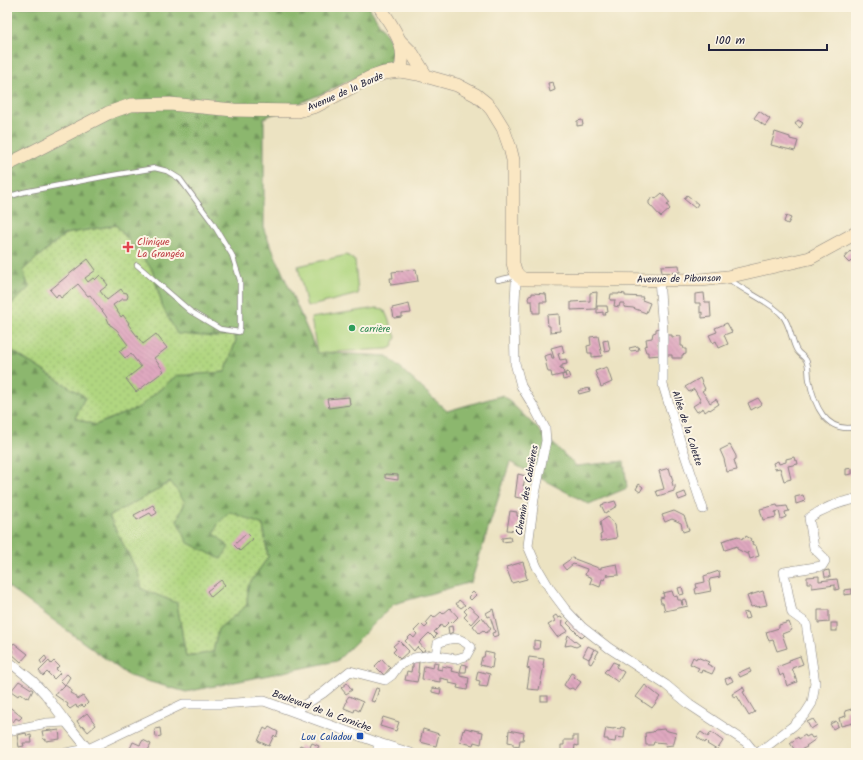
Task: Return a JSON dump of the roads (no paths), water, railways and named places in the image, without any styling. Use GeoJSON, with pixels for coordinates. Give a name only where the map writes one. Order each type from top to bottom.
{"type":"FeatureCollection","features":[{"type":"Feature","properties":{"kind":"street"},"geometry":{"type":"LineString","coordinates":[[380,7],[400,42],[403,53],[400,71]]}},
{"type":"Feature","properties":{"kind":"street"},"geometry":{"type":"LineString","coordinates":[[400,42],[412,53],[426,76]]}},
{"type":"Feature","properties":{"kind":"street","name":"Avenue de la Borde"},"geometry":{"type":"LineString","coordinates":[[7,165],[108,113],[131,105],[170,104],[234,110],[298,111],[326,101],[369,78],[384,73],[400,71],[426,76],[457,85],[476,95],[486,102],[503,128],[513,160],[513,263],[517,276]]}},
{"type":"Feature","properties":{"kind":"street","name":"Avenue de Pibonson"},"geometry":{"type":"LineString","coordinates":[[517,276],[523,280],[701,280],[727,278],[810,258],[856,233]]}},
{"type":"Feature","properties":{"kind":"street","name":"Chemin des Cabrières"},"geometry":{"type":"LineString","coordinates":[[517,276],[514,320],[515,363],[521,386],[545,428],[546,441],[534,499],[528,546],[537,566],[550,589],[565,609],[582,627],[609,648],[666,685],[690,705],[746,742],[757,753]]}},
{"type":"Feature","properties":{"kind":"street","name":"Allée de la Colette"},"geometry":{"type":"LineString","coordinates":[[659,279],[663,331],[663,385],[703,509]]}},
{"type":"Feature","properties":{"kind":"street"},"geometry":{"type":"LineString","coordinates":[[757,753],[793,726],[805,714],[812,703],[815,683],[806,623],[792,613],[784,572],[822,566],[824,562],[823,557],[814,548],[809,518],[815,514],[856,499]]}},
{"type":"Feature","properties":{"kind":"street"},"geometry":{"type":"LineString","coordinates":[[295,711],[322,693],[350,671],[385,680],[392,675],[399,665],[414,658],[432,654],[436,655]]}},
{"type":"Feature","properties":{"kind":"street"},"geometry":{"type":"LineString","coordinates":[[7,660],[33,681],[45,694],[88,749]]}},
{"type":"Feature","properties":{"kind":"street","name":"Boulevard de la Corniche"},"geometry":{"type":"LineString","coordinates":[[66,753],[88,749],[183,704],[221,704],[264,701],[295,711],[379,743],[411,753]]}},
{"type":"Feature","properties":{"kind":"street"},"geometry":{"type":"LineString","coordinates":[[7,731],[47,723],[66,722]]}},
{"type":"Feature","properties":{"kind":"street"},"geometry":{"type":"LineString","coordinates":[[377,753],[379,743]]}},
{"type":"Feature","properties":{"kind":"lane"},"geometry":{"type":"LineString","coordinates":[[7,197],[24,192],[94,178],[155,168],[167,171],[180,179],[212,222],[232,255],[240,280],[239,332],[220,329],[190,312],[137,265]]}},
{"type":"Feature","properties":{"kind":"lane"},"geometry":{"type":"LineString","coordinates":[[498,280],[517,276]]}},
{"type":"Feature","properties":{"kind":"lane"},"geometry":{"type":"LineString","coordinates":[[727,278],[783,316],[796,350],[807,361],[815,400],[827,421],[836,427],[856,427]]}},
{"type":"Feature","properties":{"kind":"place","name":"Clinique La Grangéa"},"geometry":{"type":"Point","coordinates":[128,247]}},
{"type":"Feature","properties":{"kind":"place","name":"carrière"},"geometry":{"type":"Point","coordinates":[352,328]}},
{"type":"Feature","properties":{"kind":"place","name":"Lou Caladou"},"geometry":{"type":"Point","coordinates":[360,736]}}]}
